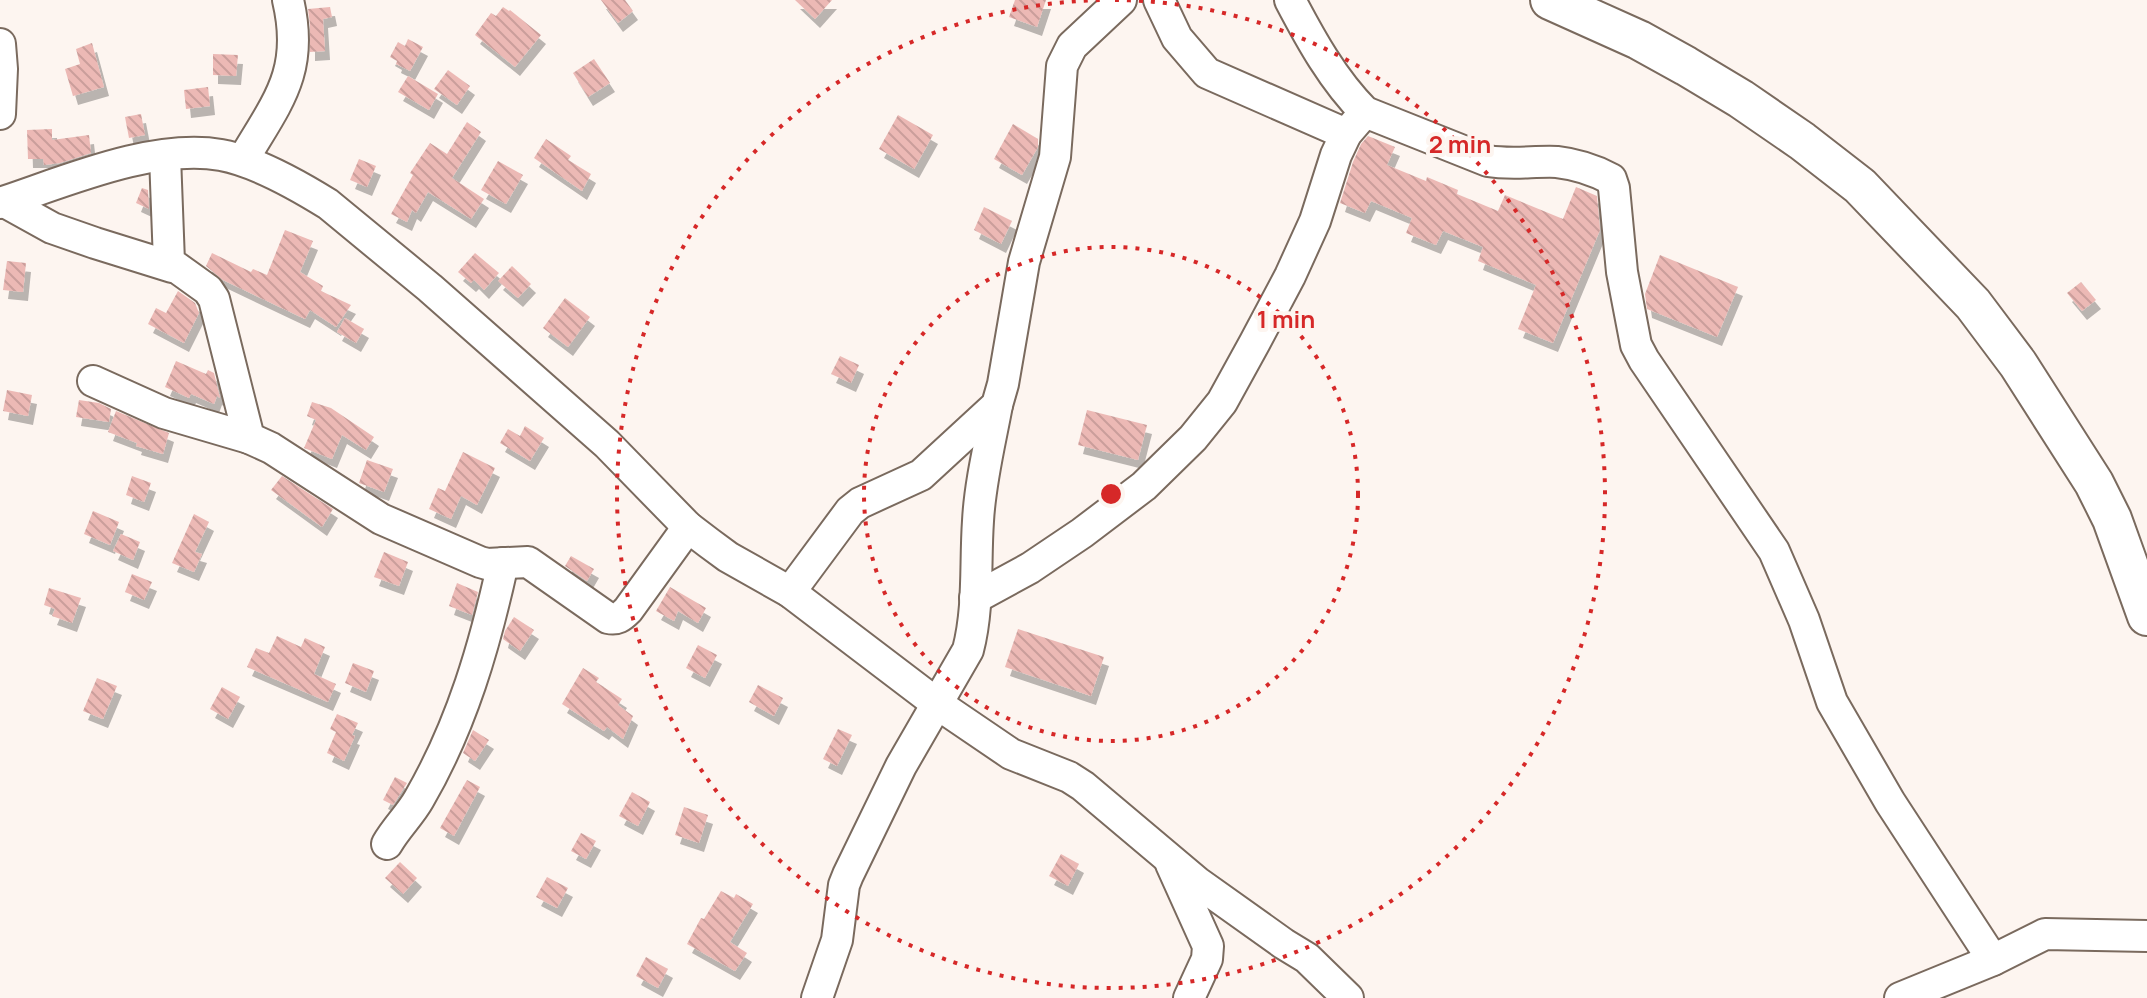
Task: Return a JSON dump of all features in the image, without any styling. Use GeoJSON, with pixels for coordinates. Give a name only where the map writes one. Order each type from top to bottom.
{"type":"FeatureCollection","features":[{"type":"Feature","properties":{"kind":"main road"},"geometry":{"type":"LineString","coordinates":[[1550,0],[1639,40],[1741,99],[1860,186],[1973,304],[2018,364],[2094,483],[2112,519],[2147,616]]}},
{"type":"Feature","properties":{"kind":"street"},"geometry":{"type":"LineString","coordinates":[[243,160],[280,96],[292,67],[294,32],[288,0]]}},
{"type":"Feature","properties":{"kind":"street"},"geometry":{"type":"LineString","coordinates":[[821,994],[837,940],[848,875],[896,776],[968,650],[975,598],[980,493],[1024,262],[1055,157],[1062,66],[1072,46],[1121,0]]}},
{"type":"Feature","properties":{"kind":"street"},"geometry":{"type":"LineString","coordinates":[[1159,0],[1177,38],[1207,73],[1356,123],[1488,161],[1502,164],[1559,162],[1611,179],[1622,272],[1636,345],[1774,551],[1804,620],[1832,702],[1890,802],[1993,960]]}},
{"type":"Feature","properties":{"kind":"street"},"geometry":{"type":"LineString","coordinates":[[975,598],[1030,568],[1082,533],[1144,486],[1193,438],[1222,402],[1290,276],[1315,221],[1336,155],[1356,123],[1352,99],[1326,63],[1290,0]]}},
{"type":"Feature","properties":{"kind":"street"},"geometry":{"type":"LineString","coordinates":[[0,44],[0,114]]}},
{"type":"Feature","properties":{"kind":"street"},"geometry":{"type":"LineString","coordinates":[[3,202],[126,162],[193,153],[220,154],[243,160],[310,193],[396,260],[607,444],[688,527],[728,557],[790,592],[936,703],[1011,754],[1069,777],[1083,786],[1197,882],[1307,958],[1348,998]]}},
{"type":"Feature","properties":{"kind":"street"},"geometry":{"type":"LineString","coordinates":[[165,156],[169,262],[172,267]]}},
{"type":"Feature","properties":{"kind":"street"},"geometry":{"type":"LineString","coordinates":[[3,202],[52,228],[172,267],[212,294],[249,438]]}},
{"type":"Feature","properties":{"kind":"street"},"geometry":{"type":"LineString","coordinates":[[93,381],[164,413],[249,438],[271,448],[381,519],[480,562],[528,562],[608,618],[615,619],[628,610],[688,527]]}},
{"type":"Feature","properties":{"kind":"street"},"geometry":{"type":"LineString","coordinates":[[790,592],[850,511],[860,503],[921,475],[997,405]]}},
{"type":"Feature","properties":{"kind":"street"},"geometry":{"type":"LineString","coordinates":[[387,844],[418,801],[461,714],[489,628],[503,563]]}},
{"type":"Feature","properties":{"kind":"street"},"geometry":{"type":"LineString","coordinates":[[1168,857],[1208,946],[1207,959],[1189,998]]}},
{"type":"Feature","properties":{"kind":"street"},"geometry":{"type":"LineString","coordinates":[[1900,998],[1993,960],[2045,934],[2147,936]]}},
{"type":"Feature","properties":{"kind":"street"},"geometry":{"type":"LineString","coordinates":[[1307,958],[1315,998]]}},
{"type":"Feature","properties":{"kind":"building"},"geometry":{"type":"Polygon","coordinates":[[[601,0],[625,0],[633,11],[618,23],[601,0]]]}},
{"type":"Feature","properties":{"kind":"building"},"geometry":{"type":"Polygon","coordinates":[[[795,0],[832,0],[815,19],[795,0]]]}},
{"type":"Feature","properties":{"kind":"building"},"geometry":{"type":"Polygon","coordinates":[[[1015,0],[1046,0],[1037,27],[1009,17],[1015,0]]]}},
{"type":"Feature","properties":{"kind":"building"},"geometry":{"type":"Polygon","coordinates":[[[330,7],[332,17],[323,19],[325,51],[310,52],[308,9],[330,7]]]}},
{"type":"Feature","properties":{"kind":"building"},"geometry":{"type":"Polygon","coordinates":[[[503,7],[541,35],[515,67],[475,35],[491,13],[496,16],[503,7]]]}},
{"type":"Feature","properties":{"kind":"building"},"geometry":{"type":"Polygon","coordinates":[[[408,39],[423,47],[410,71],[390,57],[398,42],[405,46],[408,39]]]}},
{"type":"Feature","properties":{"kind":"building"},"geometry":{"type":"Polygon","coordinates":[[[92,43],[104,87],[73,96],[65,69],[80,64],[76,49],[92,43]]]}},
{"type":"Feature","properties":{"kind":"building"},"geometry":{"type":"Polygon","coordinates":[[[213,54],[238,55],[236,76],[213,75],[213,54]]]}},
{"type":"Feature","properties":{"kind":"building"},"geometry":{"type":"Polygon","coordinates":[[[594,59],[610,83],[588,97],[573,73],[594,59]]]}},
{"type":"Feature","properties":{"kind":"building"},"geometry":{"type":"Polygon","coordinates":[[[448,70],[470,86],[457,105],[434,89],[448,70]]]}},
{"type":"Feature","properties":{"kind":"building"},"geometry":{"type":"Polygon","coordinates":[[[408,76],[438,94],[429,110],[398,92],[408,76]]]}},
{"type":"Feature","properties":{"kind":"building"},"geometry":{"type":"Polygon","coordinates":[[[208,87],[210,106],[186,109],[184,90],[208,87]]]}},
{"type":"Feature","properties":{"kind":"building"},"geometry":{"type":"Polygon","coordinates":[[[141,114],[145,135],[129,138],[125,117],[141,114]]]}},
{"type":"Feature","properties":{"kind":"building"},"geometry":{"type":"Polygon","coordinates":[[[898,115],[933,135],[914,169],[879,149],[898,115]]]}},
{"type":"Feature","properties":{"kind":"building"},"geometry":{"type":"Polygon","coordinates":[[[467,122],[481,132],[452,178],[484,199],[471,219],[428,192],[416,213],[412,210],[407,222],[391,214],[413,175],[410,173],[430,143],[447,154],[467,122]]]}},
{"type":"Feature","properties":{"kind":"building"},"geometry":{"type":"Polygon","coordinates":[[[1013,124],[1038,139],[1038,147],[1022,175],[994,159],[1013,124]]]}},
{"type":"Feature","properties":{"kind":"building"},"geometry":{"type":"Polygon","coordinates":[[[52,129],[52,140],[89,135],[91,153],[44,165],[43,159],[28,159],[27,130],[52,129]]]}},
{"type":"Feature","properties":{"kind":"building"},"geometry":{"type":"Polygon","coordinates":[[[1368,136],[1395,147],[1387,165],[1426,181],[1427,177],[1498,211],[1505,195],[1563,219],[1576,187],[1597,196],[1600,230],[1553,343],[1518,329],[1536,285],[1478,261],[1483,247],[1443,231],[1436,245],[1406,233],[1412,218],[1371,201],[1365,213],[1340,203],[1353,162],[1368,136]]]}},
{"type":"Feature","properties":{"kind":"building"},"geometry":{"type":"Polygon","coordinates":[[[546,139],[571,156],[568,160],[591,174],[582,191],[534,158],[546,139]]]}},
{"type":"Feature","properties":{"kind":"building"},"geometry":{"type":"Polygon","coordinates":[[[359,159],[376,166],[367,187],[350,180],[359,159]]]}},
{"type":"Feature","properties":{"kind":"building"},"geometry":{"type":"Polygon","coordinates":[[[498,161],[523,175],[506,204],[481,190],[498,161]]]}},
{"type":"Feature","properties":{"kind":"building"},"geometry":{"type":"Polygon","coordinates":[[[142,188],[148,190],[149,209],[136,203],[142,188]]]}},
{"type":"Feature","properties":{"kind":"building"},"geometry":{"type":"Polygon","coordinates":[[[984,207],[1012,221],[1001,244],[974,230],[984,207]]]}},
{"type":"Feature","properties":{"kind":"building"},"geometry":{"type":"Polygon","coordinates":[[[285,230],[313,241],[300,272],[323,286],[321,291],[351,305],[336,327],[310,310],[305,319],[223,280],[206,266],[212,253],[251,272],[253,269],[267,275],[285,230]]]}},
{"type":"Feature","properties":{"kind":"building"},"geometry":{"type":"Polygon","coordinates":[[[475,253],[499,273],[484,290],[474,280],[471,283],[458,272],[475,253]]]}},
{"type":"Feature","properties":{"kind":"building"},"geometry":{"type":"Polygon","coordinates":[[[1660,255],[1738,287],[1717,337],[1647,309],[1645,294],[1660,255]]]}},
{"type":"Feature","properties":{"kind":"building"},"geometry":{"type":"Polygon","coordinates":[[[7,261],[26,263],[23,292],[3,290],[7,261]]]}},
{"type":"Feature","properties":{"kind":"building"},"geometry":{"type":"Polygon","coordinates":[[[512,266],[531,284],[518,298],[498,281],[512,266]]]}},
{"type":"Feature","properties":{"kind":"building"},"geometry":{"type":"Polygon","coordinates":[[[2081,282],[2096,300],[2082,311],[2067,293],[2081,282]]]}},
{"type":"Feature","properties":{"kind":"building"},"geometry":{"type":"Polygon","coordinates":[[[178,291],[195,303],[199,313],[184,343],[148,324],[156,308],[166,313],[178,291]]]}},
{"type":"Feature","properties":{"kind":"building"},"geometry":{"type":"Polygon","coordinates":[[[565,298],[590,317],[568,347],[543,328],[565,298]]]}},
{"type":"Feature","properties":{"kind":"building"},"geometry":{"type":"Polygon","coordinates":[[[345,318],[364,329],[356,343],[337,332],[345,318]]]}},
{"type":"Feature","properties":{"kind":"building"},"geometry":{"type":"Polygon","coordinates":[[[840,356],[859,365],[851,383],[831,374],[840,356]]]}},
{"type":"Feature","properties":{"kind":"building"},"geometry":{"type":"Polygon","coordinates":[[[176,361],[206,374],[208,370],[214,373],[220,398],[217,396],[214,404],[191,394],[189,398],[165,387],[176,361]]]}},
{"type":"Feature","properties":{"kind":"building"},"geometry":{"type":"Polygon","coordinates":[[[7,390],[32,395],[28,416],[3,411],[7,390]]]}},
{"type":"Feature","properties":{"kind":"building"},"geometry":{"type":"Polygon","coordinates":[[[79,400],[99,403],[111,409],[109,422],[76,417],[79,400]]]}},
{"type":"Feature","properties":{"kind":"building"},"geometry":{"type":"Polygon","coordinates":[[[312,402],[331,408],[374,437],[366,450],[342,435],[332,459],[304,448],[316,420],[307,416],[312,402]]]}},
{"type":"Feature","properties":{"kind":"building"},"geometry":{"type":"Polygon","coordinates":[[[1087,410],[1147,425],[1138,460],[1078,445],[1087,410]]]}},
{"type":"Feature","properties":{"kind":"building"},"geometry":{"type":"Polygon","coordinates":[[[116,411],[169,433],[163,454],[136,446],[137,443],[108,432],[116,411]]]}},
{"type":"Feature","properties":{"kind":"building"},"geometry":{"type":"Polygon","coordinates":[[[525,426],[544,438],[530,461],[500,443],[508,429],[520,436],[525,426]]]}},
{"type":"Feature","properties":{"kind":"building"},"geometry":{"type":"Polygon","coordinates":[[[463,452],[495,468],[477,505],[461,496],[451,519],[429,509],[438,488],[445,491],[463,452]]]}},
{"type":"Feature","properties":{"kind":"building"},"geometry":{"type":"Polygon","coordinates":[[[367,460],[393,469],[384,492],[359,483],[367,460]]]}},
{"type":"Feature","properties":{"kind":"building"},"geometry":{"type":"Polygon","coordinates":[[[132,476],[151,483],[144,502],[126,495],[132,476]]]}},
{"type":"Feature","properties":{"kind":"building"},"geometry":{"type":"Polygon","coordinates":[[[282,476],[333,509],[322,527],[271,490],[282,476]]]}},
{"type":"Feature","properties":{"kind":"building"},"geometry":{"type":"Polygon","coordinates":[[[93,511],[119,522],[110,545],[84,534],[93,511]]]}},
{"type":"Feature","properties":{"kind":"building"},"geometry":{"type":"Polygon","coordinates":[[[194,514],[209,522],[195,552],[202,554],[194,572],[172,563],[194,514]]]}},
{"type":"Feature","properties":{"kind":"building"},"geometry":{"type":"Polygon","coordinates":[[[121,534],[140,542],[133,560],[113,551],[121,534]]]}},
{"type":"Feature","properties":{"kind":"building"},"geometry":{"type":"Polygon","coordinates":[[[384,552],[408,562],[399,586],[374,577],[384,552]]]}},
{"type":"Feature","properties":{"kind":"building"},"geometry":{"type":"Polygon","coordinates":[[[571,556],[594,569],[587,581],[565,566],[571,556]]]}},
{"type":"Feature","properties":{"kind":"building"},"geometry":{"type":"Polygon","coordinates":[[[132,574],[152,582],[144,600],[125,592],[132,574]]]}},
{"type":"Feature","properties":{"kind":"building"},"geometry":{"type":"Polygon","coordinates":[[[457,583],[478,592],[472,615],[449,606],[457,583]]]}},
{"type":"Feature","properties":{"kind":"building"},"geometry":{"type":"Polygon","coordinates":[[[670,587],[706,608],[698,623],[678,611],[674,621],[656,611],[670,587]]]}},
{"type":"Feature","properties":{"kind":"building"},"geometry":{"type":"Polygon","coordinates":[[[49,588],[81,598],[72,623],[52,616],[55,609],[44,605],[49,588]]]}},
{"type":"Feature","properties":{"kind":"building"},"geometry":{"type":"Polygon","coordinates":[[[514,617],[534,630],[520,651],[503,639],[514,617]]]}},
{"type":"Feature","properties":{"kind":"building"},"geometry":{"type":"Polygon","coordinates":[[[1018,629],[1104,657],[1091,696],[1005,667],[1018,629]]]}},
{"type":"Feature","properties":{"kind":"building"},"geometry":{"type":"Polygon","coordinates":[[[277,636],[301,647],[305,638],[325,647],[314,674],[336,684],[328,702],[247,667],[256,648],[269,653],[277,636]]]}},
{"type":"Feature","properties":{"kind":"building"},"geometry":{"type":"Polygon","coordinates":[[[698,645],[717,655],[705,678],[686,668],[698,645]]]}},
{"type":"Feature","properties":{"kind":"building"},"geometry":{"type":"Polygon","coordinates":[[[353,663],[374,671],[366,692],[345,683],[353,663]]]}},
{"type":"Feature","properties":{"kind":"building"},"geometry":{"type":"Polygon","coordinates":[[[583,668],[599,678],[596,682],[622,699],[618,705],[633,716],[623,739],[607,727],[604,731],[562,704],[583,668]]]}},
{"type":"Feature","properties":{"kind":"building"},"geometry":{"type":"Polygon","coordinates":[[[97,678],[117,686],[103,719],[83,711],[97,678]]]}},
{"type":"Feature","properties":{"kind":"building"},"geometry":{"type":"Polygon","coordinates":[[[758,685],[783,698],[774,716],[749,702],[758,685]]]}},
{"type":"Feature","properties":{"kind":"building"},"geometry":{"type":"Polygon","coordinates":[[[222,687],[240,697],[228,719],[210,709],[222,687]]]}},
{"type":"Feature","properties":{"kind":"building"},"geometry":{"type":"Polygon","coordinates":[[[337,714],[358,723],[344,761],[327,753],[336,732],[330,729],[337,714]]]}},
{"type":"Feature","properties":{"kind":"building"},"geometry":{"type":"Polygon","coordinates":[[[838,729],[852,735],[837,766],[823,759],[838,729]]]}},
{"type":"Feature","properties":{"kind":"building"},"geometry":{"type":"Polygon","coordinates":[[[473,730],[489,740],[475,761],[463,753],[473,730]]]}},
{"type":"Feature","properties":{"kind":"building"},"geometry":{"type":"Polygon","coordinates":[[[395,777],[407,783],[393,805],[383,800],[395,777]]]}},
{"type":"Feature","properties":{"kind":"building"},"geometry":{"type":"Polygon","coordinates":[[[467,780],[480,787],[454,836],[440,828],[467,780]]]}},
{"type":"Feature","properties":{"kind":"building"},"geometry":{"type":"Polygon","coordinates":[[[632,792],[650,802],[638,826],[619,816],[632,792]]]}},
{"type":"Feature","properties":{"kind":"building"},"geometry":{"type":"Polygon","coordinates":[[[684,807],[708,815],[699,843],[675,835],[684,807]]]}},
{"type":"Feature","properties":{"kind":"building"},"geometry":{"type":"Polygon","coordinates":[[[581,833],[596,841],[586,859],[571,851],[581,833]]]}},
{"type":"Feature","properties":{"kind":"building"},"geometry":{"type":"Polygon","coordinates":[[[1061,854],[1079,864],[1068,886],[1049,876],[1061,854]]]}},
{"type":"Feature","properties":{"kind":"building"},"geometry":{"type":"Polygon","coordinates":[[[400,862],[417,878],[403,894],[385,878],[400,862]]]}},
{"type":"Feature","properties":{"kind":"building"},"geometry":{"type":"Polygon","coordinates":[[[547,877],[568,888],[557,908],[536,897],[547,877]]]}},
{"type":"Feature","properties":{"kind":"building"},"geometry":{"type":"Polygon","coordinates":[[[721,891],[734,898],[736,894],[753,904],[730,942],[747,953],[735,971],[687,944],[721,891]]]}},
{"type":"Feature","properties":{"kind":"building"},"geometry":{"type":"Polygon","coordinates":[[[646,957],[668,969],[658,988],[636,976],[646,957]]]}}]}
